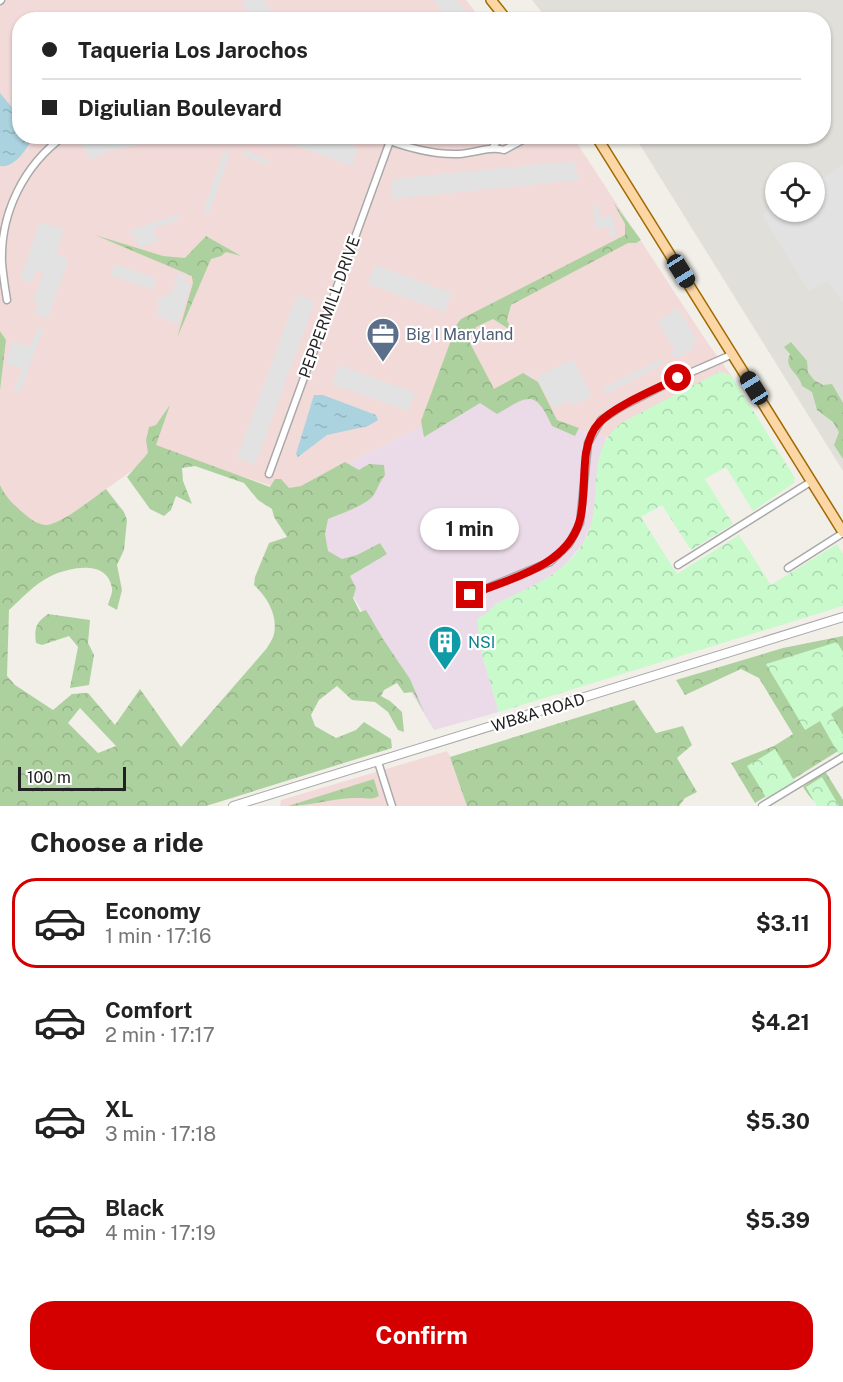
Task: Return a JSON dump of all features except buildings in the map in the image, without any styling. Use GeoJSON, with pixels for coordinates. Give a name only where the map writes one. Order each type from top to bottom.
{"type":"FeatureCollection","features":[{"type":"Feature","properties":{"kind":"main road"},"geometry":{"type":"LineString","coordinates":[[491,0],[501,12]]}},
{"type":"Feature","properties":{"kind":"main road"},"geometry":{"type":"LineString","coordinates":[[601,144],[843,532]]}},
{"type":"Feature","properties":{"kind":"street"},"geometry":{"type":"LineString","coordinates":[[8,300],[2,250],[9,211],[18,189],[32,166],[53,144]]}},
{"type":"Feature","properties":{"kind":"street","name":"PEPPERMILL DRIVE"},"geometry":{"type":"LineString","coordinates":[[269,474],[389,144]]}},
{"type":"Feature","properties":{"kind":"street"},"geometry":{"type":"LineString","coordinates":[[399,144],[444,154],[471,153],[493,147],[504,150],[515,144]]}},
{"type":"Feature","properties":{"kind":"street"},"geometry":{"type":"LineString","coordinates":[[470,595],[550,562],[569,544],[580,523],[588,442],[601,420],[621,407],[678,378],[733,354]]}},
{"type":"Feature","properties":{"kind":"street"},"geometry":{"type":"LineString","coordinates":[[678,565],[812,481]]}},
{"type":"Feature","properties":{"kind":"street"},"geometry":{"type":"LineString","coordinates":[[788,568],[843,532]]}},
{"type":"Feature","properties":{"kind":"street","name":"WB&A ROAD"},"geometry":{"type":"LineString","coordinates":[[233,806],[843,617]]}},
{"type":"Feature","properties":{"kind":"street"},"geometry":{"type":"LineString","coordinates":[[762,806],[843,757]]}},
{"type":"Feature","properties":{"kind":"street"},"geometry":{"type":"LineString","coordinates":[[378,762],[392,806]]}},
{"type":"Feature","properties":{"kind":"shaded area"},"geometry":{"type":"Polygon","coordinates":[[[0,0],[466,0],[475,12],[12,12],[12,144],[578,144],[731,375],[719,372],[606,438],[580,431],[553,417],[530,372],[290,492],[161,450],[0,565],[0,0]]]}},
{"type":"Feature","properties":{"kind":"shaded area"},"geometry":{"type":"Polygon","coordinates":[[[246,0],[263,0],[273,12],[248,12],[241,4],[246,0]]]}},
{"type":"Feature","properties":{"kind":"shaded area"},"geometry":{"type":"Polygon","coordinates":[[[433,0],[457,0],[467,12],[443,12],[433,0]]]}},
{"type":"Feature","properties":{"kind":"shaded area"},"geometry":{"type":"Polygon","coordinates":[[[532,0],[843,0],[843,471],[639,144],[831,144],[831,12],[541,12],[532,0]]]}},
{"type":"Feature","properties":{"kind":"shaded area"},"geometry":{"type":"Polygon","coordinates":[[[81,144],[141,144],[107,152],[91,160],[81,144]]]}},
{"type":"Feature","properties":{"kind":"shaded area"},"geometry":{"type":"Polygon","coordinates":[[[291,144],[349,144],[358,147],[352,166],[291,144]]]}},
{"type":"Feature","properties":{"kind":"shaded area"},"geometry":{"type":"Polygon","coordinates":[[[244,150],[269,160],[267,165],[242,155],[244,150]]]}},
{"type":"Feature","properties":{"kind":"shaded area"},"geometry":{"type":"Polygon","coordinates":[[[224,151],[230,153],[209,214],[203,212],[224,151]]]}},
{"type":"Feature","properties":{"kind":"shaded area"},"geometry":{"type":"Polygon","coordinates":[[[574,161],[579,180],[392,199],[391,179],[574,161]]]}},
{"type":"Feature","properties":{"kind":"shaded area"},"geometry":{"type":"Polygon","coordinates":[[[843,165],[843,303],[828,281],[809,291],[766,222],[825,222],[825,177],[843,165]]]}},
{"type":"Feature","properties":{"kind":"shaded area"},"geometry":{"type":"Polygon","coordinates":[[[599,205],[600,217],[613,216],[616,237],[610,238],[608,227],[595,229],[593,206],[599,205]]]}},
{"type":"Feature","properties":{"kind":"shaded area"},"geometry":{"type":"Polygon","coordinates":[[[178,214],[180,219],[154,228],[158,241],[139,248],[134,235],[130,236],[129,231],[178,214]]]}},
{"type":"Feature","properties":{"kind":"shaded area"},"geometry":{"type":"Polygon","coordinates":[[[40,222],[64,230],[56,254],[69,259],[48,318],[35,314],[38,303],[33,301],[43,273],[36,270],[31,283],[20,279],[40,222]]]}},
{"type":"Feature","properties":{"kind":"shaded area"},"geometry":{"type":"Polygon","coordinates":[[[115,264],[157,279],[153,290],[111,275],[115,264]]]}},
{"type":"Feature","properties":{"kind":"shaded area"},"geometry":{"type":"Polygon","coordinates":[[[375,265],[452,293],[445,312],[368,284],[375,265]]]}},
{"type":"Feature","properties":{"kind":"shaded area"},"geometry":{"type":"Polygon","coordinates":[[[178,273],[187,276],[185,282],[191,284],[178,325],[156,315],[159,307],[156,300],[172,292],[178,273]]]}},
{"type":"Feature","properties":{"kind":"shaded area"},"geometry":{"type":"Polygon","coordinates":[[[297,294],[315,301],[255,465],[237,458],[297,294]]]}},
{"type":"Feature","properties":{"kind":"shaded area"},"geometry":{"type":"Polygon","coordinates":[[[677,307],[697,340],[692,343],[695,348],[674,359],[671,353],[675,350],[657,321],[673,312],[672,310],[677,307]]]}},
{"type":"Feature","properties":{"kind":"shaded area"},"geometry":{"type":"Polygon","coordinates":[[[38,327],[43,329],[20,393],[14,391],[22,369],[5,363],[13,341],[30,347],[38,327]]]}},
{"type":"Feature","properties":{"kind":"shaded area"},"geometry":{"type":"Polygon","coordinates":[[[573,359],[592,396],[572,406],[569,400],[553,408],[536,377],[573,359]]]}},
{"type":"Feature","properties":{"kind":"shaded area"},"geometry":{"type":"Polygon","coordinates":[[[661,359],[663,364],[606,394],[603,388],[661,359]]]}},
{"type":"Feature","properties":{"kind":"shaded area"},"geometry":{"type":"Polygon","coordinates":[[[339,365],[415,393],[408,411],[332,384],[339,365]]]}},
{"type":"Feature","properties":{"kind":"shaded area"},"geometry":{"type":"Polygon","coordinates":[[[530,372],[553,417],[580,431],[606,438],[592,523],[583,544],[562,568],[538,584],[496,604],[484,617],[481,651],[499,712],[434,730],[290,492],[530,372]]]}},
{"type":"Feature","properties":{"kind":"shaded area"},"geometry":{"type":"Polygon","coordinates":[[[447,751],[480,806],[280,806],[281,800],[447,751]]]}},
{"type":"Feature","properties":{"kind":"green space"},"geometry":{"type":"Polygon","coordinates":[[[613,202],[641,240],[628,243],[511,305],[507,320],[512,331],[493,319],[476,327],[469,341],[494,389],[523,373],[538,382],[557,420],[579,428],[575,436],[552,426],[541,406],[530,399],[516,403],[497,414],[480,403],[424,437],[421,421],[457,324],[461,319],[625,235],[625,224],[613,202]]]}},
{"type":"Feature","properties":{"kind":"green space"},"geometry":{"type":"Polygon","coordinates":[[[95,235],[163,256],[185,258],[206,236],[241,256],[226,252],[211,259],[177,338],[193,283],[192,276],[95,235]]]}},
{"type":"Feature","properties":{"kind":"green space"},"geometry":{"type":"Polygon","coordinates":[[[0,331],[6,340],[0,390],[0,331]]]}},
{"type":"Feature","properties":{"kind":"green space"},"geometry":{"type":"Polygon","coordinates":[[[791,342],[807,361],[808,372],[814,380],[823,385],[832,384],[843,403],[843,459],[834,445],[839,432],[833,422],[817,410],[812,392],[802,386],[788,363],[790,354],[784,347],[791,342]]]}},
{"type":"Feature","properties":{"kind":"green space"},"geometry":{"type":"Polygon","coordinates":[[[719,372],[731,375],[795,478],[794,483],[753,511],[726,467],[705,479],[733,524],[691,550],[662,505],[641,517],[677,574],[739,535],[771,585],[837,544],[843,554],[843,606],[499,712],[481,651],[477,618],[485,615],[495,605],[535,585],[561,568],[576,554],[589,529],[598,464],[602,448],[610,434],[623,422],[719,372]]]}},
{"type":"Feature","properties":{"kind":"green space"},"geometry":{"type":"Polygon","coordinates":[[[170,405],[156,445],[270,487],[275,479],[281,479],[289,488],[301,486],[345,462],[359,470],[369,464],[384,465],[385,475],[373,496],[358,506],[328,519],[325,534],[328,551],[342,559],[357,555],[380,543],[387,554],[350,576],[356,588],[353,598],[360,612],[366,610],[410,679],[424,712],[413,692],[404,693],[397,683],[384,690],[381,696],[402,712],[404,732],[398,730],[388,712],[375,702],[352,700],[337,686],[319,700],[311,715],[315,726],[336,738],[356,730],[364,722],[391,739],[392,748],[206,806],[0,806],[0,485],[14,505],[32,520],[41,524],[59,521],[106,489],[124,512],[127,520],[124,550],[117,565],[122,590],[117,610],[108,605],[112,590],[109,579],[103,572],[85,568],[49,577],[9,610],[7,676],[15,685],[53,710],[72,694],[88,693],[115,725],[140,689],[181,747],[267,648],[273,638],[275,627],[273,613],[263,595],[254,585],[269,543],[287,537],[274,517],[272,509],[258,500],[244,483],[195,466],[182,468],[183,481],[192,504],[176,496],[171,510],[164,516],[150,509],[127,477],[148,453],[146,440],[149,427],[156,425],[170,405]],[[80,708],[68,723],[98,753],[116,746],[80,708]]]}},
{"type":"Feature","properties":{"kind":"green space"},"geometry":{"type":"Polygon","coordinates":[[[48,614],[90,620],[88,643],[94,655],[89,685],[70,688],[78,647],[69,636],[42,645],[36,643],[37,626],[48,614]]]}},
{"type":"Feature","properties":{"kind":"green space"},"geometry":{"type":"Polygon","coordinates":[[[843,636],[843,748],[755,803],[731,763],[774,746],[793,734],[759,678],[741,669],[685,695],[676,680],[783,648],[843,636]]]}},
{"type":"Feature","properties":{"kind":"green space"},"geometry":{"type":"Polygon","coordinates":[[[837,642],[843,652],[843,706],[831,714],[843,735],[843,753],[839,755],[820,721],[805,730],[766,664],[837,642]]]}},
{"type":"Feature","properties":{"kind":"green space"},"geometry":{"type":"Polygon","coordinates":[[[634,700],[656,733],[683,726],[692,745],[677,758],[697,792],[685,798],[679,806],[467,806],[450,757],[634,700]]]}},
{"type":"Feature","properties":{"kind":"green space"},"geometry":{"type":"Polygon","coordinates":[[[775,749],[795,782],[767,799],[747,766],[775,749]]]}},
{"type":"Feature","properties":{"kind":"green space"},"geometry":{"type":"Polygon","coordinates":[[[825,771],[843,800],[843,806],[819,804],[803,787],[825,771]]]}},
{"type":"Feature","properties":{"kind":"green space"},"geometry":{"type":"Polygon","coordinates":[[[822,777],[839,806],[817,806],[806,787],[822,777]]]}},
{"type":"Feature","properties":{"kind":"green space"},"geometry":{"type":"Polygon","coordinates":[[[374,779],[379,796],[374,798],[351,798],[288,806],[374,779]]]}},
{"type":"Feature","properties":{"kind":"water"},"geometry":{"type":"Polygon","coordinates":[[[0,93],[12,108],[12,144],[29,144],[15,161],[0,166],[0,93]]]}},
{"type":"Feature","properties":{"kind":"water"},"geometry":{"type":"Polygon","coordinates":[[[314,395],[323,395],[376,415],[378,420],[368,426],[327,435],[298,457],[296,454],[314,395]]]}},
{"type":"Feature","properties":{"kind":"place","name":"Big I Maryland"},"geometry":{"type":"Point","coordinates":[383,363]}},
{"type":"Feature","properties":{"kind":"place","name":"NSI"},"geometry":{"type":"Point","coordinates":[445,671]}},
{"type":"Feature","properties":{"kind":"route"},"geometry":{"type":"LineString","coordinates":[[470,595],[550,562],[569,544],[580,523],[584,463],[588,442],[596,426],[609,414],[678,378]]}}]}
